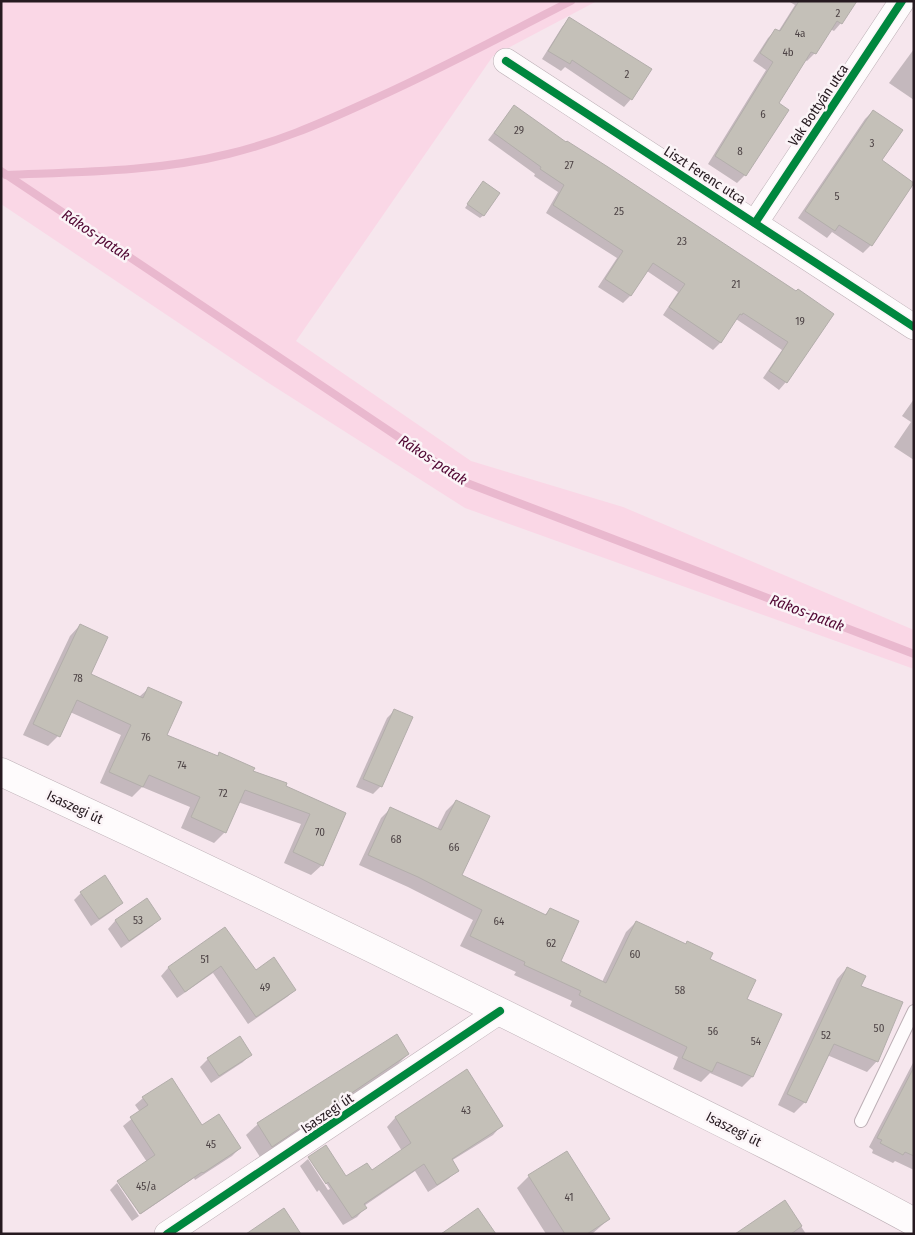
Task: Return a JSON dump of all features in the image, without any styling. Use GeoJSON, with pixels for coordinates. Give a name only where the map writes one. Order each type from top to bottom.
{"type":"FeatureCollection","features":[{"type":"Feature","properties":{"kind":"main road","name":"Isaszegi út"},"geometry":{"type":"LineString","coordinates":[[1,772],[124,829],[500,1011],[850,1188],[911,1215]]}},
{"type":"Feature","properties":{"kind":"street","name":"Vak Bottyán utca"},"geometry":{"type":"LineString","coordinates":[[755,223],[902,1]]}},
{"type":"Feature","properties":{"kind":"street","name":"Liszt Ferenc utca"},"geometry":{"type":"LineString","coordinates":[[506,61],[914,328]]}},
{"type":"Feature","properties":{"kind":"street","name":"Isaszegi út"},"geometry":{"type":"LineString","coordinates":[[167,1234],[500,1011]]}},
{"type":"Feature","properties":{"kind":"lane"},"geometry":{"type":"LineString","coordinates":[[861,1120],[914,1010]]}},
{"type":"Feature","properties":{"kind":"shaded area"},"geometry":{"type":"Polygon","coordinates":[[[1,1],[597,1],[493,56],[296,341],[471,461],[623,507],[914,630],[914,669],[465,508],[267,382],[1,204],[1,1]]]}},
{"type":"Feature","properties":{"kind":"building"},"geometry":{"type":"Polygon","coordinates":[[[799,1],[857,1],[842,24],[837,21],[816,54],[811,52],[779,103],[789,110],[746,176],[715,156],[773,62],[760,53],[775,29],[780,31],[799,1]]]}},
{"type":"Feature","properties":{"kind":"building"},"geometry":{"type":"Polygon","coordinates":[[[569,17],[652,69],[632,100],[572,60],[570,64],[548,51],[569,17]]]}},
{"type":"Feature","properties":{"kind":"building"},"geometry":{"type":"Polygon","coordinates":[[[514,105],[566,142],[608,167],[834,314],[787,383],[769,371],[788,342],[743,313],[742,315],[740,314],[721,343],[669,307],[685,284],[653,263],[631,296],[605,279],[623,251],[553,205],[564,185],[494,133],[514,105]]]}},
{"type":"Feature","properties":{"kind":"building"},"geometry":{"type":"Polygon","coordinates":[[[873,110],[903,130],[882,160],[914,183],[872,246],[839,225],[835,231],[805,211],[873,110]]]}},
{"type":"Feature","properties":{"kind":"building"},"geometry":{"type":"Polygon","coordinates":[[[483,181],[500,193],[484,216],[467,204],[483,181]]]}},
{"type":"Feature","properties":{"kind":"building"},"geometry":{"type":"Polygon","coordinates":[[[80,624],[108,637],[91,674],[143,698],[148,687],[182,702],[167,735],[218,756],[219,752],[255,768],[253,771],[287,783],[286,786],[346,813],[323,866],[293,852],[310,814],[245,790],[226,833],[191,817],[200,797],[149,775],[143,787],[109,772],[131,725],[77,700],[60,737],[33,724],[80,624]]]}},
{"type":"Feature","properties":{"kind":"building"},"geometry":{"type":"Polygon","coordinates":[[[394,709],[413,717],[382,787],[363,779],[394,709]]]}},
{"type":"Feature","properties":{"kind":"building"},"geometry":{"type":"Polygon","coordinates":[[[456,800],[490,816],[462,875],[546,915],[550,908],[579,921],[561,961],[606,983],[636,921],[686,944],[687,941],[713,953],[710,959],[756,980],[747,999],[782,1014],[753,1077],[717,1062],[712,1072],[682,1058],[687,1047],[579,995],[581,991],[524,965],[525,962],[470,936],[482,910],[418,877],[368,855],[390,807],[441,830],[456,800]]]}},
{"type":"Feature","properties":{"kind":"building"},"geometry":{"type":"Polygon","coordinates":[[[105,875],[123,903],[99,919],[80,892],[105,875]]]}},
{"type":"Feature","properties":{"kind":"building"},"geometry":{"type":"Polygon","coordinates":[[[147,898],[161,919],[129,941],[115,920],[147,898]]]}},
{"type":"Feature","properties":{"kind":"building"},"geometry":{"type":"Polygon","coordinates":[[[225,927],[256,970],[274,957],[296,990],[256,1017],[221,966],[185,992],[168,967],[225,927]]]}},
{"type":"Feature","properties":{"kind":"building"},"geometry":{"type":"Polygon","coordinates":[[[847,967],[866,976],[861,986],[903,1002],[878,1062],[834,1044],[806,1103],[787,1094],[847,967]]]}},
{"type":"Feature","properties":{"kind":"building"},"geometry":{"type":"Polygon","coordinates":[[[397,1034],[409,1054],[272,1147],[257,1123],[397,1034]]]}},
{"type":"Feature","properties":{"kind":"building"},"geometry":{"type":"Polygon","coordinates":[[[240,1036],[252,1055],[219,1076],[207,1058],[240,1036]]]}},
{"type":"Feature","properties":{"kind":"building"},"geometry":{"type":"Polygon","coordinates":[[[914,1067],[914,1156],[905,1152],[903,1155],[880,1143],[882,1140],[877,1138],[914,1067]]]}},
{"type":"Feature","properties":{"kind":"building"},"geometry":{"type":"Polygon","coordinates":[[[467,1069],[503,1126],[452,1159],[459,1171],[437,1185],[424,1164],[364,1204],[367,1208],[352,1218],[328,1182],[326,1184],[308,1157],[326,1145],[346,1176],[367,1163],[372,1170],[411,1143],[395,1117],[467,1069]]]}},
{"type":"Feature","properties":{"kind":"building"},"geometry":{"type":"Polygon","coordinates":[[[172,1078],[202,1125],[219,1114],[241,1148],[140,1214],[117,1181],[155,1155],[130,1117],[148,1105],[142,1097],[172,1078]]]}},
{"type":"Feature","properties":{"kind":"building"},"geometry":{"type":"Polygon","coordinates":[[[567,1151],[610,1219],[587,1234],[565,1234],[528,1175],[567,1151]]]}},
{"type":"Feature","properties":{"kind":"building"},"geometry":{"type":"Polygon","coordinates":[[[785,1200],[802,1226],[791,1234],[735,1234],[785,1200]]]}},
{"type":"Feature","properties":{"kind":"building"},"geometry":{"type":"Polygon","coordinates":[[[284,1208],[301,1234],[246,1234],[284,1208]]]}},
{"type":"Feature","properties":{"kind":"building"},"geometry":{"type":"Polygon","coordinates":[[[478,1208],[496,1234],[441,1234],[478,1208]]]}},
{"type":"Feature","properties":{"kind":"waterway"},"geometry":{"type":"LineString","coordinates":[[6,175],[145,168],[201,160],[280,139],[416,80],[571,1]]}},
{"type":"Feature","properties":{"kind":"waterway","name":"Rákos-patak"},"geometry":{"type":"LineString","coordinates":[[1,171],[467,483],[914,654]]}},
{"type":"Feature","properties":{"kind":"cycle path"},"geometry":{"type":"LineString","coordinates":[[755,223],[902,1]]}},
{"type":"Feature","properties":{"kind":"cycle path"},"geometry":{"type":"LineString","coordinates":[[506,61],[914,327]]}},
{"type":"Feature","properties":{"kind":"cycle path"},"geometry":{"type":"LineString","coordinates":[[167,1234],[500,1011]]}}]}
